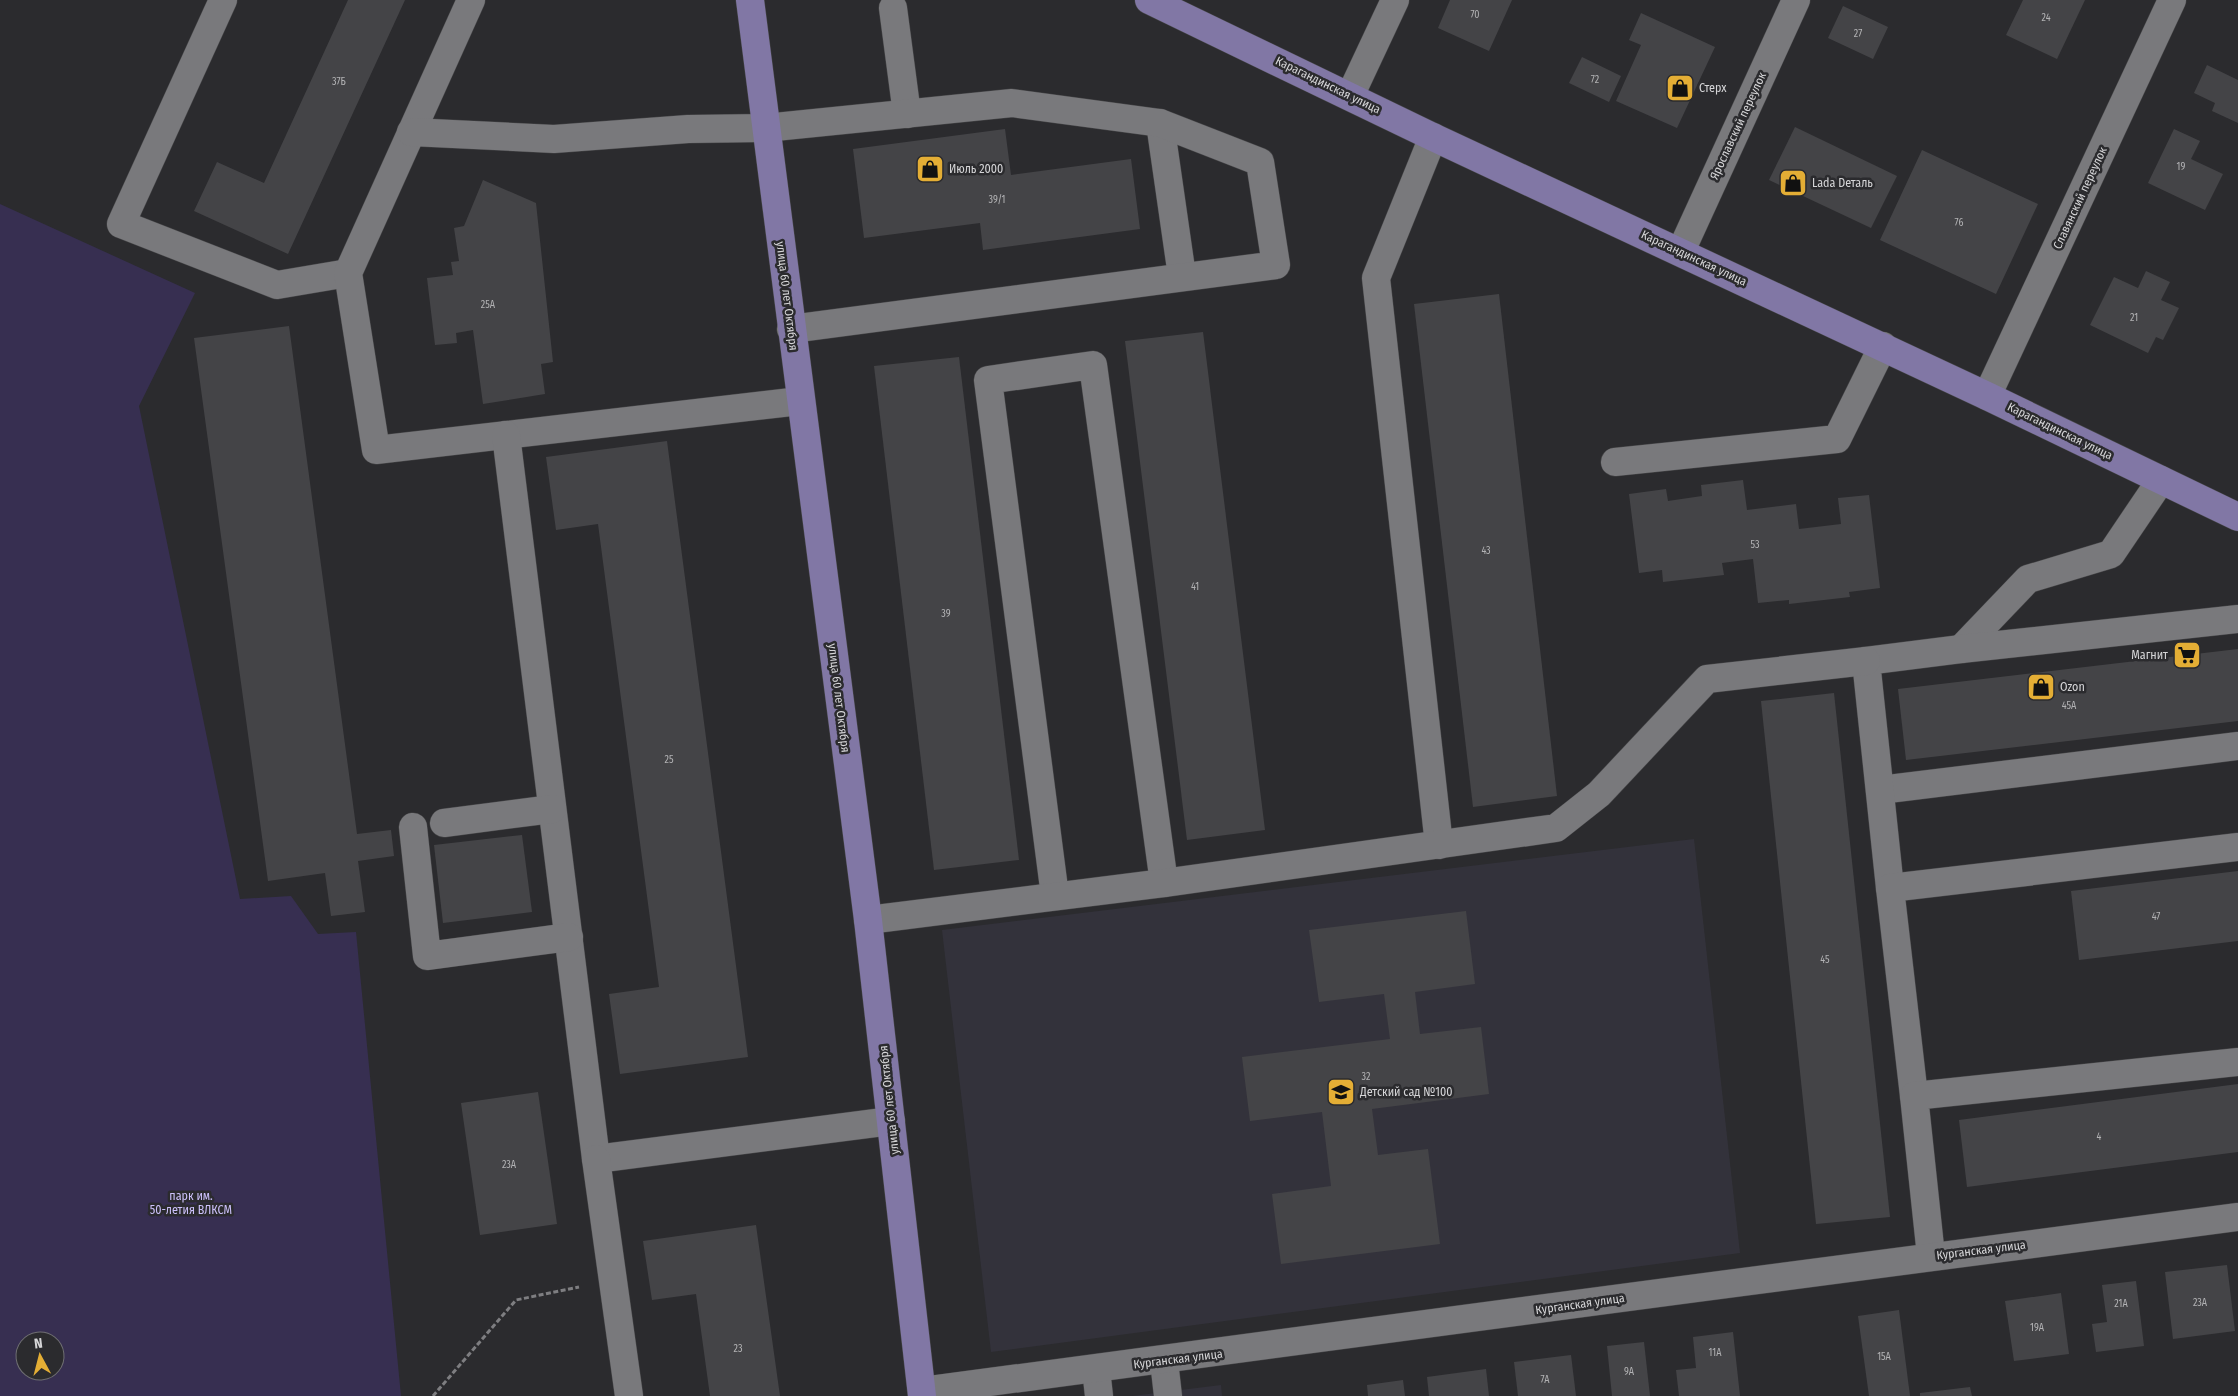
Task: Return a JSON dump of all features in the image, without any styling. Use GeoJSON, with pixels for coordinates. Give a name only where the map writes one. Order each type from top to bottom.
{"type":"FeatureCollection","features":[{"type":"Feature","properties":{"kind":"main road","name":"улица 60 лет Октября"},"geometry":{"type":"LineString","coordinates":[[750,0],[800,402],[868,920],[922,1394]]}},
{"type":"Feature","properties":{"kind":"main road","name":"Карагандинская улица"},"geometry":{"type":"LineString","coordinates":[[1149,0],[1433,137],[1883,346],[2238,517]]}},
{"type":"Feature","properties":{"kind":"street"},"geometry":{"type":"LineString","coordinates":[[223,0],[122,224],[276,285],[348,273]]}},
{"type":"Feature","properties":{"kind":"street"},"geometry":{"type":"LineString","coordinates":[[471,0],[348,273],[376,450],[800,402]]}},
{"type":"Feature","properties":{"kind":"street"},"geometry":{"type":"LineString","coordinates":[[1350,96],[1395,0]]}},
{"type":"Feature","properties":{"kind":"street","name":"Ярославский переулок"},"geometry":{"type":"LineString","coordinates":[[1681,251],[1796,0]]}},
{"type":"Feature","properties":{"kind":"street","name":"Славянский переулок"},"geometry":{"type":"LineString","coordinates":[[1987,396],[2172,0]]}},
{"type":"Feature","properties":{"kind":"street"},"geometry":{"type":"LineString","coordinates":[[893,8],[907,114]]}},
{"type":"Feature","properties":{"kind":"street"},"geometry":{"type":"LineString","coordinates":[[411,132],[554,139],[688,129],[765,128],[1012,103],[1160,123],[1260,162],[1276,265],[791,329]]}},
{"type":"Feature","properties":{"kind":"street"},"geometry":{"type":"LineString","coordinates":[[1160,123],[1182,276]]}},
{"type":"Feature","properties":{"kind":"street"},"geometry":{"type":"LineString","coordinates":[[1433,137],[1376,278],[1439,845]]}},
{"type":"Feature","properties":{"kind":"street"},"geometry":{"type":"LineString","coordinates":[[1615,462],[1837,440],[1883,346]]}},
{"type":"Feature","properties":{"kind":"street"},"geometry":{"type":"LineString","coordinates":[[1055,896],[988,380],[1094,366],[1164,883]]}},
{"type":"Feature","properties":{"kind":"street"},"geometry":{"type":"LineString","coordinates":[[506,435],[596,1159],[629,1396]]}},
{"type":"Feature","properties":{"kind":"street"},"geometry":{"type":"LineString","coordinates":[[1961,649],[2028,580],[2111,554],[2160,480]]}},
{"type":"Feature","properties":{"kind":"street"},"geometry":{"type":"LineString","coordinates":[[868,920],[1164,883],[1556,828],[1599,794],[1707,679],[2238,619]]}},
{"type":"Feature","properties":{"kind":"street"},"geometry":{"type":"LineString","coordinates":[[1866,662],[1930,1256]]}},
{"type":"Feature","properties":{"kind":"street"},"geometry":{"type":"LineString","coordinates":[[1880,790],[2238,746]]}},
{"type":"Feature","properties":{"kind":"street"},"geometry":{"type":"LineString","coordinates":[[444,823],[552,809]]}},
{"type":"Feature","properties":{"kind":"street"},"geometry":{"type":"LineString","coordinates":[[413,827],[427,956],[569,937]]}},
{"type":"Feature","properties":{"kind":"street"},"geometry":{"type":"LineString","coordinates":[[1890,888],[2238,847]]}},
{"type":"Feature","properties":{"kind":"street"},"geometry":{"type":"LineString","coordinates":[[1914,1096],[2238,1062]]}},
{"type":"Feature","properties":{"kind":"street"},"geometry":{"type":"LineString","coordinates":[[596,1159],[891,1121]]}},
{"type":"Feature","properties":{"kind":"street","name":"Курганская улица"},"geometry":{"type":"LineString","coordinates":[[922,1394],[1930,1256],[2238,1217]]}},
{"type":"Feature","properties":{"kind":"street"},"geometry":{"type":"LineString","coordinates":[[1164,1361],[1168,1396]]}},
{"type":"Feature","properties":{"kind":"street"},"geometry":{"type":"LineString","coordinates":[[1096,1369],[1099,1396]]}},
{"type":"Feature","properties":{"kind":"path"},"geometry":{"type":"LineString","coordinates":[[433,1396],[516,1300],[614,1280]]}},
{"type":"Feature","properties":{"kind":"shaded area","name":"Детский сад №100"},"geometry":{"type":"Polygon","coordinates":[[[1694,839],[1740,1253],[991,1352],[942,930],[1694,839]]]}},
{"type":"Feature","properties":{"kind":"shaded area"},"geometry":{"type":"Polygon","coordinates":[[[1221,1385],[1222,1396],[1132,1396],[1221,1385]]]}},
{"type":"Feature","properties":{"kind":"green space","name":"парк им. 50-летия ВЛКСМ"},"geometry":{"type":"Polygon","coordinates":[[[0,204],[195,293],[139,406],[240,899],[291,896],[318,934],[356,932],[401,1396],[0,1396],[0,204]]]}},
{"type":"Feature","properties":{"kind":"building"},"geometry":{"type":"Polygon","coordinates":[[[348,0],[405,0],[288,254],[194,211],[217,162],[264,183],[348,0]]]}},
{"type":"Feature","properties":{"kind":"building"},"geometry":{"type":"Polygon","coordinates":[[[1450,0],[1512,0],[1489,51],[1438,28],[1450,0]]]}},
{"type":"Feature","properties":{"kind":"building"},"geometry":{"type":"Polygon","coordinates":[[[2023,0],[2085,0],[2057,59],[2006,35],[2023,0]]]}},
{"type":"Feature","properties":{"kind":"building"},"geometry":{"type":"Polygon","coordinates":[[[1843,6],[1888,27],[1873,59],[1828,38],[1843,6]]]}},
{"type":"Feature","properties":{"kind":"building"},"geometry":{"type":"Polygon","coordinates":[[[1641,13],[1715,47],[1677,128],[1616,101],[1641,45],[1629,40],[1641,13]]]}},
{"type":"Feature","properties":{"kind":"building"},"geometry":{"type":"Polygon","coordinates":[[[1582,57],[1621,76],[1609,102],[1569,83],[1582,57]]]}},
{"type":"Feature","properties":{"kind":"building"},"geometry":{"type":"Polygon","coordinates":[[[2207,65],[2238,80],[2238,123],[2212,111],[2215,103],[2194,93],[2207,65]]]}},
{"type":"Feature","properties":{"kind":"building"},"geometry":{"type":"Polygon","coordinates":[[[1795,127],[1897,176],[1871,228],[1769,180],[1795,127]]]}},
{"type":"Feature","properties":{"kind":"building"},"geometry":{"type":"Polygon","coordinates":[[[1005,129],[1011,175],[1131,159],[1140,229],[983,250],[980,223],[864,238],[853,149],[1005,129]]]}},
{"type":"Feature","properties":{"kind":"building"},"geometry":{"type":"Polygon","coordinates":[[[2174,129],[2200,141],[2191,159],[2223,174],[2205,210],[2148,183],[2174,129]]]}},
{"type":"Feature","properties":{"kind":"building"},"geometry":{"type":"Polygon","coordinates":[[[1922,150],[2038,204],[1996,294],[1880,240],[1922,150]]]}},
{"type":"Feature","properties":{"kind":"building"},"geometry":{"type":"Polygon","coordinates":[[[483,180],[536,203],[553,362],[541,364],[545,394],[483,404],[473,330],[456,333],[457,343],[435,345],[427,278],[453,275],[451,262],[459,261],[454,228],[464,226],[483,180]]]}},
{"type":"Feature","properties":{"kind":"building"},"geometry":{"type":"Polygon","coordinates":[[[2146,271],[2170,282],[2161,300],[2179,308],[2163,340],[2156,337],[2148,353],[2090,325],[2114,277],[2138,288],[2146,271]]]}},
{"type":"Feature","properties":{"kind":"building"},"geometry":{"type":"Polygon","coordinates":[[[1499,294],[1557,796],[1473,807],[1414,304],[1499,294]]]}},
{"type":"Feature","properties":{"kind":"building"},"geometry":{"type":"Polygon","coordinates":[[[289,326],[357,834],[391,830],[394,856],[358,861],[365,912],[331,916],[325,873],[268,881],[194,338],[289,326]]]}},
{"type":"Feature","properties":{"kind":"building"},"geometry":{"type":"Polygon","coordinates":[[[1203,332],[1265,830],[1187,840],[1125,341],[1203,332]]]}},
{"type":"Feature","properties":{"kind":"building"},"geometry":{"type":"Polygon","coordinates":[[[959,357],[1019,860],[934,870],[874,366],[959,357]]]}},
{"type":"Feature","properties":{"kind":"building"},"geometry":{"type":"Polygon","coordinates":[[[667,441],[748,1057],[620,1074],[609,994],[659,987],[598,524],[556,530],[546,457],[667,441]]]}},
{"type":"Feature","properties":{"kind":"building"},"geometry":{"type":"Polygon","coordinates":[[[1743,480],[1747,510],[1796,504],[1799,529],[1841,524],[1838,498],[1869,495],[1880,588],[1849,592],[1850,597],[1789,604],[1789,600],[1758,603],[1753,559],[1722,563],[1724,575],[1663,582],[1662,570],[1639,573],[1629,494],[1666,489],[1668,501],[1702,496],[1701,485],[1743,480]]]}},
{"type":"Feature","properties":{"kind":"building"},"geometry":{"type":"Polygon","coordinates":[[[2238,649],[2238,721],[1906,760],[1898,689],[2238,649]]]}},
{"type":"Feature","properties":{"kind":"building"},"geometry":{"type":"Polygon","coordinates":[[[1834,693],[1890,1217],[1816,1224],[1761,701],[1834,693]]]}},
{"type":"Feature","properties":{"kind":"building"},"geometry":{"type":"Polygon","coordinates":[[[522,835],[532,912],[443,923],[434,845],[522,835]]]}},
{"type":"Feature","properties":{"kind":"building"},"geometry":{"type":"Polygon","coordinates":[[[2238,871],[2238,941],[2079,960],[2071,891],[2238,871]]]}},
{"type":"Feature","properties":{"kind":"building"},"geometry":{"type":"Polygon","coordinates":[[[1466,911],[1475,984],[1415,992],[1420,1034],[1481,1027],[1489,1094],[1372,1109],[1378,1155],[1428,1149],[1440,1244],[1281,1264],[1272,1194],[1331,1186],[1322,1112],[1250,1121],[1242,1057],[1390,1039],[1384,994],[1319,1002],[1309,930],[1466,911]]]}},
{"type":"Feature","properties":{"kind":"building"},"geometry":{"type":"Polygon","coordinates":[[[2238,1084],[2238,1152],[1967,1187],[1959,1120],[2238,1084]]]}},
{"type":"Feature","properties":{"kind":"building"},"geometry":{"type":"Polygon","coordinates":[[[538,1092],[557,1224],[480,1235],[461,1103],[538,1092]]]}},
{"type":"Feature","properties":{"kind":"building"},"geometry":{"type":"Polygon","coordinates":[[[756,1225],[780,1396],[710,1396],[696,1294],[652,1300],[643,1241],[756,1225]]]}},
{"type":"Feature","properties":{"kind":"building"},"geometry":{"type":"Polygon","coordinates":[[[2227,1265],[2235,1331],[2173,1339],[2165,1272],[2227,1265]]]}},
{"type":"Feature","properties":{"kind":"building"},"geometry":{"type":"Polygon","coordinates":[[[2136,1281],[2144,1346],[2096,1352],[2092,1324],[2107,1322],[2102,1285],[2136,1281]]]}},
{"type":"Feature","properties":{"kind":"building"},"geometry":{"type":"Polygon","coordinates":[[[2061,1293],[2069,1354],[2014,1361],[2005,1301],[2061,1293]]]}},
{"type":"Feature","properties":{"kind":"building"},"geometry":{"type":"Polygon","coordinates":[[[1899,1310],[1910,1396],[1869,1396],[1858,1316],[1899,1310]]]}},
{"type":"Feature","properties":{"kind":"building"},"geometry":{"type":"Polygon","coordinates":[[[1733,1332],[1740,1396],[1679,1396],[1676,1370],[1696,1368],[1693,1337],[1733,1332]]]}},
{"type":"Feature","properties":{"kind":"building"},"geometry":{"type":"Polygon","coordinates":[[[1644,1342],[1650,1396],[1612,1396],[1607,1346],[1644,1342]]]}},
{"type":"Feature","properties":{"kind":"building"},"geometry":{"type":"Polygon","coordinates":[[[1571,1355],[1576,1396],[1518,1396],[1514,1362],[1571,1355]]]}},
{"type":"Feature","properties":{"kind":"building"},"geometry":{"type":"Polygon","coordinates":[[[1486,1369],[1489,1396],[1429,1396],[1427,1377],[1486,1369]]]}},
{"type":"Feature","properties":{"kind":"building"},"geometry":{"type":"Polygon","coordinates":[[[1403,1380],[1405,1396],[1368,1396],[1367,1385],[1403,1380]]]}},
{"type":"Feature","properties":{"kind":"building"},"geometry":{"type":"Polygon","coordinates":[[[1970,1387],[1972,1396],[1920,1396],[1920,1393],[1970,1387]]]}},
{"type":"Feature","properties":{"kind":"place","name":"Стерх"},"geometry":{"type":"Point","coordinates":[1680,88]}},
{"type":"Feature","properties":{"kind":"place","name":"Июль 2000"},"geometry":{"type":"Point","coordinates":[930,169]}},
{"type":"Feature","properties":{"kind":"place","name":"Lada Dеталь"},"geometry":{"type":"Point","coordinates":[1793,183]}},
{"type":"Feature","properties":{"kind":"place","name":"Магнит"},"geometry":{"type":"Point","coordinates":[2187,655]}},
{"type":"Feature","properties":{"kind":"place","name":"Ozon"},"geometry":{"type":"Point","coordinates":[2041,687]}},
{"type":"Feature","properties":{"kind":"place","name":"Детский сад №100"},"geometry":{"type":"Point","coordinates":[1341,1092]}}]}
